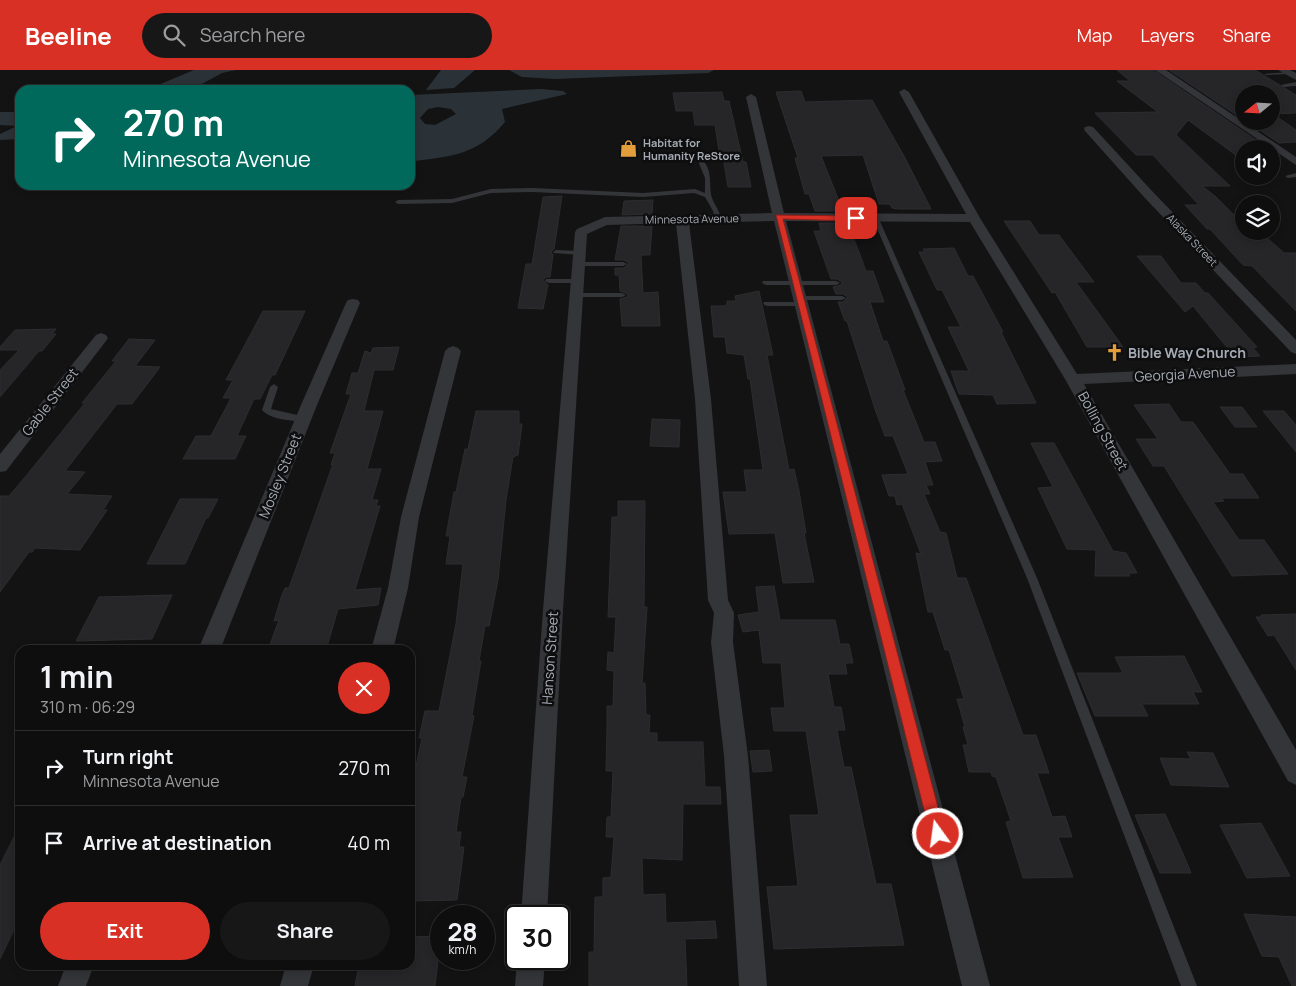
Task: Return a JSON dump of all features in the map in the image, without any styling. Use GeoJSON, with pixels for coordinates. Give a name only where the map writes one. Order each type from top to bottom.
{"type":"FeatureCollection","features":[{"type":"Feature","properties":{"kind":"street"},"geometry":{"type":"LineString","coordinates":[[1160,70],[1296,162]]}},
{"type":"Feature","properties":{"kind":"street","name":"Bolling Street"},"geometry":{"type":"LineString","coordinates":[[904,92],[974,218],[1073,379],[1296,773]]}},
{"type":"Feature","properties":{"kind":"street"},"geometry":{"type":"LineString","coordinates":[[751,97],[779,217],[976,986]]}},
{"type":"Feature","properties":{"kind":"street","name":"Alaska Street"},"geometry":{"type":"LineString","coordinates":[[1090,129],[1148,194],[1296,349]]}},
{"type":"Feature","properties":{"kind":"street","name":"Minnesota Avenue"},"geometry":{"type":"LineString","coordinates":[[569,400],[581,232],[605,221],[779,217],[876,219],[974,218]]}},
{"type":"Feature","properties":{"kind":"street"},"geometry":{"type":"LineString","coordinates":[[682,220],[703,400],[718,600],[724,613],[722,642],[736,756],[754,986]]}},
{"type":"Feature","properties":{"kind":"street","name":"Mosley Street"},"geometry":{"type":"LineString","coordinates":[[211,645],[303,419],[353,303]]}},
{"type":"Feature","properties":{"kind":"street","name":"Gable Street"},"geometry":{"type":"LineString","coordinates":[[0,466],[101,338]]}},
{"type":"Feature","properties":{"kind":"street"},"geometry":{"type":"LineString","coordinates":[[383,645],[398,588],[410,517],[453,351]]}},
{"type":"Feature","properties":{"kind":"street","name":"Georgia Avenue"},"geometry":{"type":"LineString","coordinates":[[1073,379],[1296,369]]}},
{"type":"Feature","properties":{"kind":"street","name":"Hanson Street"},"geometry":{"type":"LineString","coordinates":[[535,905],[553,610],[569,400]]}},
{"type":"Feature","properties":{"kind":"street"},"geometry":{"type":"LineString","coordinates":[[72,986],[78,970]]}},
{"type":"Feature","properties":{"kind":"street"},"geometry":{"type":"LineString","coordinates":[[294,986],[299,970]]}},
{"type":"Feature","properties":{"kind":"street"},"geometry":{"type":"LineString","coordinates":[[529,986],[530,970]]}},
{"type":"Feature","properties":{"kind":"lane"},"geometry":{"type":"LineString","coordinates":[[1267,72],[1287,74]]}},
{"type":"Feature","properties":{"kind":"lane"},"geometry":{"type":"LineString","coordinates":[[1284,85],[1296,84]]}},
{"type":"Feature","properties":{"kind":"lane"},"geometry":{"type":"LineString","coordinates":[[701,161],[708,178],[708,196],[718,218]]}},
{"type":"Feature","properties":{"kind":"lane"},"geometry":{"type":"LineString","coordinates":[[1288,176],[1296,175]]}},
{"type":"Feature","properties":{"kind":"lane"},"geometry":{"type":"LineString","coordinates":[[398,202],[452,201],[491,191],[532,190],[643,195],[695,191],[708,196]]}},
{"type":"Feature","properties":{"kind":"lane"},"geometry":{"type":"LineString","coordinates":[[876,219],[1032,578],[1189,986]]}},
{"type":"Feature","properties":{"kind":"lane"},"geometry":{"type":"LineString","coordinates":[[556,252],[579,259],[622,264]]}},
{"type":"Feature","properties":{"kind":"lane"},"geometry":{"type":"LineString","coordinates":[[549,281],[578,281]]}},
{"type":"Feature","properties":{"kind":"lane"},"geometry":{"type":"LineString","coordinates":[[766,283],[799,295],[842,298]]}},
{"type":"Feature","properties":{"kind":"lane"},"geometry":{"type":"LineString","coordinates":[[767,304],[836,283]]}},
{"type":"Feature","properties":{"kind":"lane"},"geometry":{"type":"LineString","coordinates":[[577,295],[622,295]]}},
{"type":"Feature","properties":{"kind":"lane"},"geometry":{"type":"LineString","coordinates":[[274,387],[266,410],[271,413],[303,419]]}},
{"type":"Feature","properties":{"kind":"shaded area"},"geometry":{"type":"Polygon","coordinates":[[[194,70],[236,70],[222,73],[200,85],[158,85],[194,70]]]}},
{"type":"Feature","properties":{"kind":"shaded area"},"geometry":{"type":"Polygon","coordinates":[[[441,70],[475,70],[454,88],[426,90],[441,70]]]}},
{"type":"Feature","properties":{"kind":"shaded area"},"geometry":{"type":"Polygon","coordinates":[[[509,70],[714,70],[708,73],[555,79],[522,77],[509,70]]]}},
{"type":"Feature","properties":{"kind":"shaded area"},"geometry":{"type":"Polygon","coordinates":[[[541,89],[563,91],[567,94],[502,109],[505,122],[485,141],[464,152],[415,161],[415,95],[541,89]],[[438,107],[428,109],[420,118],[425,124],[435,125],[456,114],[451,109],[438,107]]]}},
{"type":"Feature","properties":{"kind":"shaded area"},"geometry":{"type":"Polygon","coordinates":[[[0,112],[15,112],[15,126],[0,125],[0,112]]]}},
{"type":"Feature","properties":{"kind":"shaded area"},"geometry":{"type":"Polygon","coordinates":[[[15,127],[15,139],[0,140],[0,134],[15,127]]]}},
{"type":"Feature","properties":{"kind":"building"},"geometry":{"type":"Polygon","coordinates":[[[1117,70],[1153,70],[1235,126],[1235,130],[1241,130],[1256,140],[1235,140],[1235,154],[1188,120],[1176,135],[1230,186],[1202,186],[1235,216],[1235,240],[1270,240],[1284,253],[1296,253],[1296,311],[1252,266],[1243,265],[1185,205],[1199,205],[1153,155],[1136,155],[1095,113],[1158,112],[1117,81],[1130,81],[1117,70]]]}},
{"type":"Feature","properties":{"kind":"building"},"geometry":{"type":"Polygon","coordinates":[[[1169,70],[1255,70],[1280,85],[1235,85],[1235,114],[1169,70]]]}},
{"type":"Feature","properties":{"kind":"building"},"geometry":{"type":"Polygon","coordinates":[[[1280,85],[1296,95],[1296,113],[1280,114],[1280,85]]]}},
{"type":"Feature","properties":{"kind":"building"},"geometry":{"type":"Polygon","coordinates":[[[801,91],[805,102],[872,100],[931,209],[899,209],[892,208],[890,204],[879,204],[863,155],[821,156],[843,211],[815,211],[809,194],[805,194],[795,158],[798,158],[776,92],[801,91]]]}},
{"type":"Feature","properties":{"kind":"building"},"geometry":{"type":"Polygon","coordinates":[[[722,92],[724,101],[729,101],[743,162],[746,162],[751,187],[728,187],[723,157],[720,157],[715,125],[695,125],[693,111],[676,111],[673,93],[722,92]]]}},
{"type":"Feature","properties":{"kind":"building"},"geometry":{"type":"Polygon","coordinates":[[[1280,119],[1296,130],[1296,142],[1280,143],[1280,140],[1274,140],[1260,130],[1280,130],[1280,119]]]}},
{"type":"Feature","properties":{"kind":"building"},"geometry":{"type":"Polygon","coordinates":[[[562,196],[554,249],[551,252],[553,255],[550,277],[546,277],[543,280],[548,285],[543,309],[518,308],[526,264],[532,264],[543,197],[562,196]]]}},
{"type":"Feature","properties":{"kind":"building"},"geometry":{"type":"Polygon","coordinates":[[[653,200],[652,214],[622,215],[624,201],[653,200]]]}},
{"type":"Feature","properties":{"kind":"building"},"geometry":{"type":"Polygon","coordinates":[[[1004,221],[1030,221],[1039,235],[1059,235],[1094,282],[1076,282],[1123,347],[1087,347],[1055,292],[1052,293],[1004,221]]]}},
{"type":"Feature","properties":{"kind":"building"},"geometry":{"type":"Polygon","coordinates":[[[819,223],[848,223],[866,271],[873,271],[884,302],[870,302],[883,341],[887,341],[905,390],[903,390],[924,442],[935,442],[942,461],[925,462],[933,485],[926,485],[930,494],[924,494],[940,532],[946,533],[957,578],[966,578],[1023,735],[1036,735],[1049,773],[1037,773],[1052,817],[1065,816],[1072,837],[1058,837],[1073,877],[1023,878],[1006,822],[1011,821],[996,777],[992,776],[991,772],[969,772],[963,745],[968,745],[957,699],[964,699],[949,650],[945,650],[933,612],[928,612],[916,553],[921,554],[902,504],[897,505],[895,496],[889,496],[882,475],[908,474],[893,436],[885,436],[876,412],[847,321],[845,321],[838,302],[843,302],[848,297],[843,294],[836,294],[833,287],[841,285],[842,282],[837,279],[831,279],[814,231],[821,231],[819,223]]]}},
{"type":"Feature","properties":{"kind":"building"},"geometry":{"type":"Polygon","coordinates":[[[621,226],[652,226],[650,255],[641,255],[643,293],[658,292],[660,326],[622,326],[620,299],[627,297],[628,294],[620,291],[619,275],[615,275],[615,268],[624,268],[629,263],[624,260],[615,260],[621,226]]]}},
{"type":"Feature","properties":{"kind":"building"},"geometry":{"type":"Polygon","coordinates":[[[954,248],[968,276],[973,276],[1003,332],[1001,332],[1036,403],[997,404],[993,395],[959,394],[951,371],[969,371],[948,327],[961,327],[942,290],[937,290],[919,252],[925,252],[923,249],[954,248]]]}},
{"type":"Feature","properties":{"kind":"building"},"geometry":{"type":"Polygon","coordinates":[[[1137,256],[1161,256],[1181,283],[1196,283],[1205,293],[1208,293],[1257,347],[1253,348],[1260,356],[1235,357],[1193,306],[1185,312],[1137,256]]]}},
{"type":"Feature","properties":{"kind":"building"},"geometry":{"type":"Polygon","coordinates":[[[759,291],[773,355],[767,355],[789,470],[794,469],[799,491],[806,533],[804,533],[814,582],[783,583],[775,533],[729,534],[723,492],[747,492],[744,470],[763,470],[750,379],[748,379],[744,355],[727,353],[725,337],[714,337],[711,306],[725,306],[727,301],[736,301],[735,296],[759,291]]]}},
{"type":"Feature","properties":{"kind":"building"},"geometry":{"type":"Polygon","coordinates":[[[263,311],[305,311],[275,375],[272,375],[260,399],[254,399],[237,436],[246,436],[235,459],[183,459],[196,436],[211,436],[231,398],[223,398],[233,380],[226,380],[263,311]]]}},
{"type":"Feature","properties":{"kind":"building"},"geometry":{"type":"Polygon","coordinates":[[[56,329],[52,334],[56,334],[42,351],[39,351],[0,397],[0,370],[19,350],[0,350],[0,347],[15,330],[56,329]]]}},
{"type":"Feature","properties":{"kind":"building"},"geometry":{"type":"Polygon","coordinates":[[[129,339],[155,340],[135,366],[160,367],[132,404],[117,404],[65,471],[85,472],[67,494],[112,496],[103,510],[107,510],[80,550],[35,548],[32,552],[29,552],[0,592],[0,496],[9,496],[26,476],[85,403],[82,403],[116,361],[112,361],[129,339]]]}},
{"type":"Feature","properties":{"kind":"building"},"geometry":{"type":"Polygon","coordinates":[[[399,347],[393,370],[374,370],[364,411],[383,411],[367,469],[381,469],[372,500],[378,500],[376,506],[380,506],[355,590],[381,588],[378,605],[338,609],[327,645],[270,645],[279,620],[274,621],[281,598],[285,588],[289,588],[333,464],[331,465],[335,453],[330,453],[351,394],[346,394],[352,373],[358,373],[365,351],[371,353],[373,348],[399,347]]]}},
{"type":"Feature","properties":{"kind":"building"},"geometry":{"type":"Polygon","coordinates":[[[1169,404],[1181,422],[1193,422],[1230,474],[1243,474],[1259,498],[1221,498],[1224,501],[1213,502],[1239,540],[1264,540],[1288,574],[1232,576],[1164,466],[1153,466],[1136,439],[1158,439],[1134,405],[1169,404]]]}},
{"type":"Feature","properties":{"kind":"building"},"geometry":{"type":"Polygon","coordinates":[[[1220,407],[1242,407],[1257,427],[1235,427],[1220,407]]]}},
{"type":"Feature","properties":{"kind":"building"},"geometry":{"type":"Polygon","coordinates":[[[476,411],[519,411],[519,424],[522,424],[518,455],[513,457],[506,500],[498,580],[489,626],[485,626],[472,715],[474,716],[462,777],[467,777],[463,797],[461,797],[456,832],[461,832],[459,847],[464,847],[457,900],[415,901],[415,771],[422,738],[419,738],[425,711],[439,711],[456,624],[463,564],[446,564],[450,536],[446,536],[454,492],[456,492],[465,449],[468,449],[476,411]]]}},
{"type":"Feature","properties":{"kind":"building"},"geometry":{"type":"Polygon","coordinates":[[[1263,411],[1284,411],[1296,425],[1296,452],[1263,411]]]}},
{"type":"Feature","properties":{"kind":"building"},"geometry":{"type":"Polygon","coordinates":[[[652,419],[680,420],[679,447],[650,446],[652,419]]]}},
{"type":"Feature","properties":{"kind":"building"},"geometry":{"type":"Polygon","coordinates":[[[1031,443],[1054,443],[1113,551],[1126,553],[1137,573],[1128,573],[1130,576],[1095,576],[1096,550],[1067,549],[1038,488],[1053,487],[1031,443]]]}},
{"type":"Feature","properties":{"kind":"building"},"geometry":{"type":"Polygon","coordinates":[[[180,499],[218,499],[208,518],[206,518],[185,564],[147,564],[180,499]]]}},
{"type":"Feature","properties":{"kind":"building"},"geometry":{"type":"Polygon","coordinates":[[[618,501],[645,501],[644,607],[647,607],[642,683],[645,683],[646,715],[650,715],[649,733],[657,733],[657,742],[703,742],[705,787],[720,787],[721,804],[683,804],[682,860],[642,858],[643,895],[665,894],[666,923],[715,921],[717,938],[685,939],[687,986],[589,986],[589,952],[594,952],[595,897],[603,897],[603,878],[611,877],[614,837],[606,837],[607,817],[611,817],[613,771],[606,771],[607,706],[613,706],[614,671],[607,670],[608,652],[614,653],[616,617],[608,617],[612,517],[618,517],[618,501]]]}},
{"type":"Feature","properties":{"kind":"building"},"geometry":{"type":"Polygon","coordinates":[[[774,586],[780,620],[835,620],[840,644],[849,644],[853,663],[845,663],[847,674],[828,674],[834,707],[841,707],[845,730],[837,730],[844,767],[851,767],[876,884],[891,884],[904,945],[774,949],[767,887],[798,886],[790,815],[819,815],[806,731],[774,731],[771,708],[785,708],[781,663],[763,663],[759,630],[743,632],[738,615],[759,612],[756,587],[774,586]]]}},
{"type":"Feature","properties":{"kind":"building"},"geometry":{"type":"Polygon","coordinates":[[[172,595],[152,639],[76,641],[99,597],[172,595]]]}},
{"type":"Feature","properties":{"kind":"building"},"geometry":{"type":"Polygon","coordinates":[[[1296,614],[1296,670],[1274,635],[1268,636],[1256,617],[1262,617],[1261,615],[1296,614]]]}},
{"type":"Feature","properties":{"kind":"building"},"geometry":{"type":"Polygon","coordinates":[[[1184,656],[1202,692],[1193,692],[1199,704],[1142,704],[1148,716],[1095,716],[1077,673],[1123,673],[1115,657],[1184,656]]]}},
{"type":"Feature","properties":{"kind":"building"},"geometry":{"type":"Polygon","coordinates":[[[769,750],[772,771],[753,772],[750,751],[769,750]]]}},
{"type":"Feature","properties":{"kind":"building"},"geometry":{"type":"Polygon","coordinates":[[[1187,752],[1213,753],[1229,787],[1171,785],[1160,758],[1191,759],[1187,752]]]}},
{"type":"Feature","properties":{"kind":"building"},"geometry":{"type":"Polygon","coordinates":[[[1165,814],[1191,873],[1160,873],[1135,815],[1165,814]]]}},
{"type":"Feature","properties":{"kind":"building"},"geometry":{"type":"Polygon","coordinates":[[[1261,823],[1290,876],[1247,878],[1220,825],[1261,823]]]}},
{"type":"Feature","properties":{"kind":"building"},"geometry":{"type":"Polygon","coordinates":[[[15,835],[15,928],[0,959],[0,865],[15,835]]]}},
{"type":"Feature","properties":{"kind":"building"},"geometry":{"type":"Polygon","coordinates":[[[1244,914],[1296,917],[1296,986],[1292,986],[1279,957],[1262,956],[1244,914]]]}},
{"type":"Feature","properties":{"kind":"building"},"geometry":{"type":"Polygon","coordinates":[[[430,936],[430,970],[437,970],[435,986],[355,986],[358,970],[415,970],[415,937],[430,936]]]}},
{"type":"Feature","properties":{"kind":"place","name":"Habitat for Humanity ReStore"},"geometry":{"type":"Point","coordinates":[629,149]}},
{"type":"Feature","properties":{"kind":"place","name":"Bible Way Church"},"geometry":{"type":"Point","coordinates":[1114,353]}},
{"type":"Feature","properties":{"kind":"route"},"geometry":{"type":"LineString","coordinates":[[856,218],[779,217],[938,834]]}}]}
